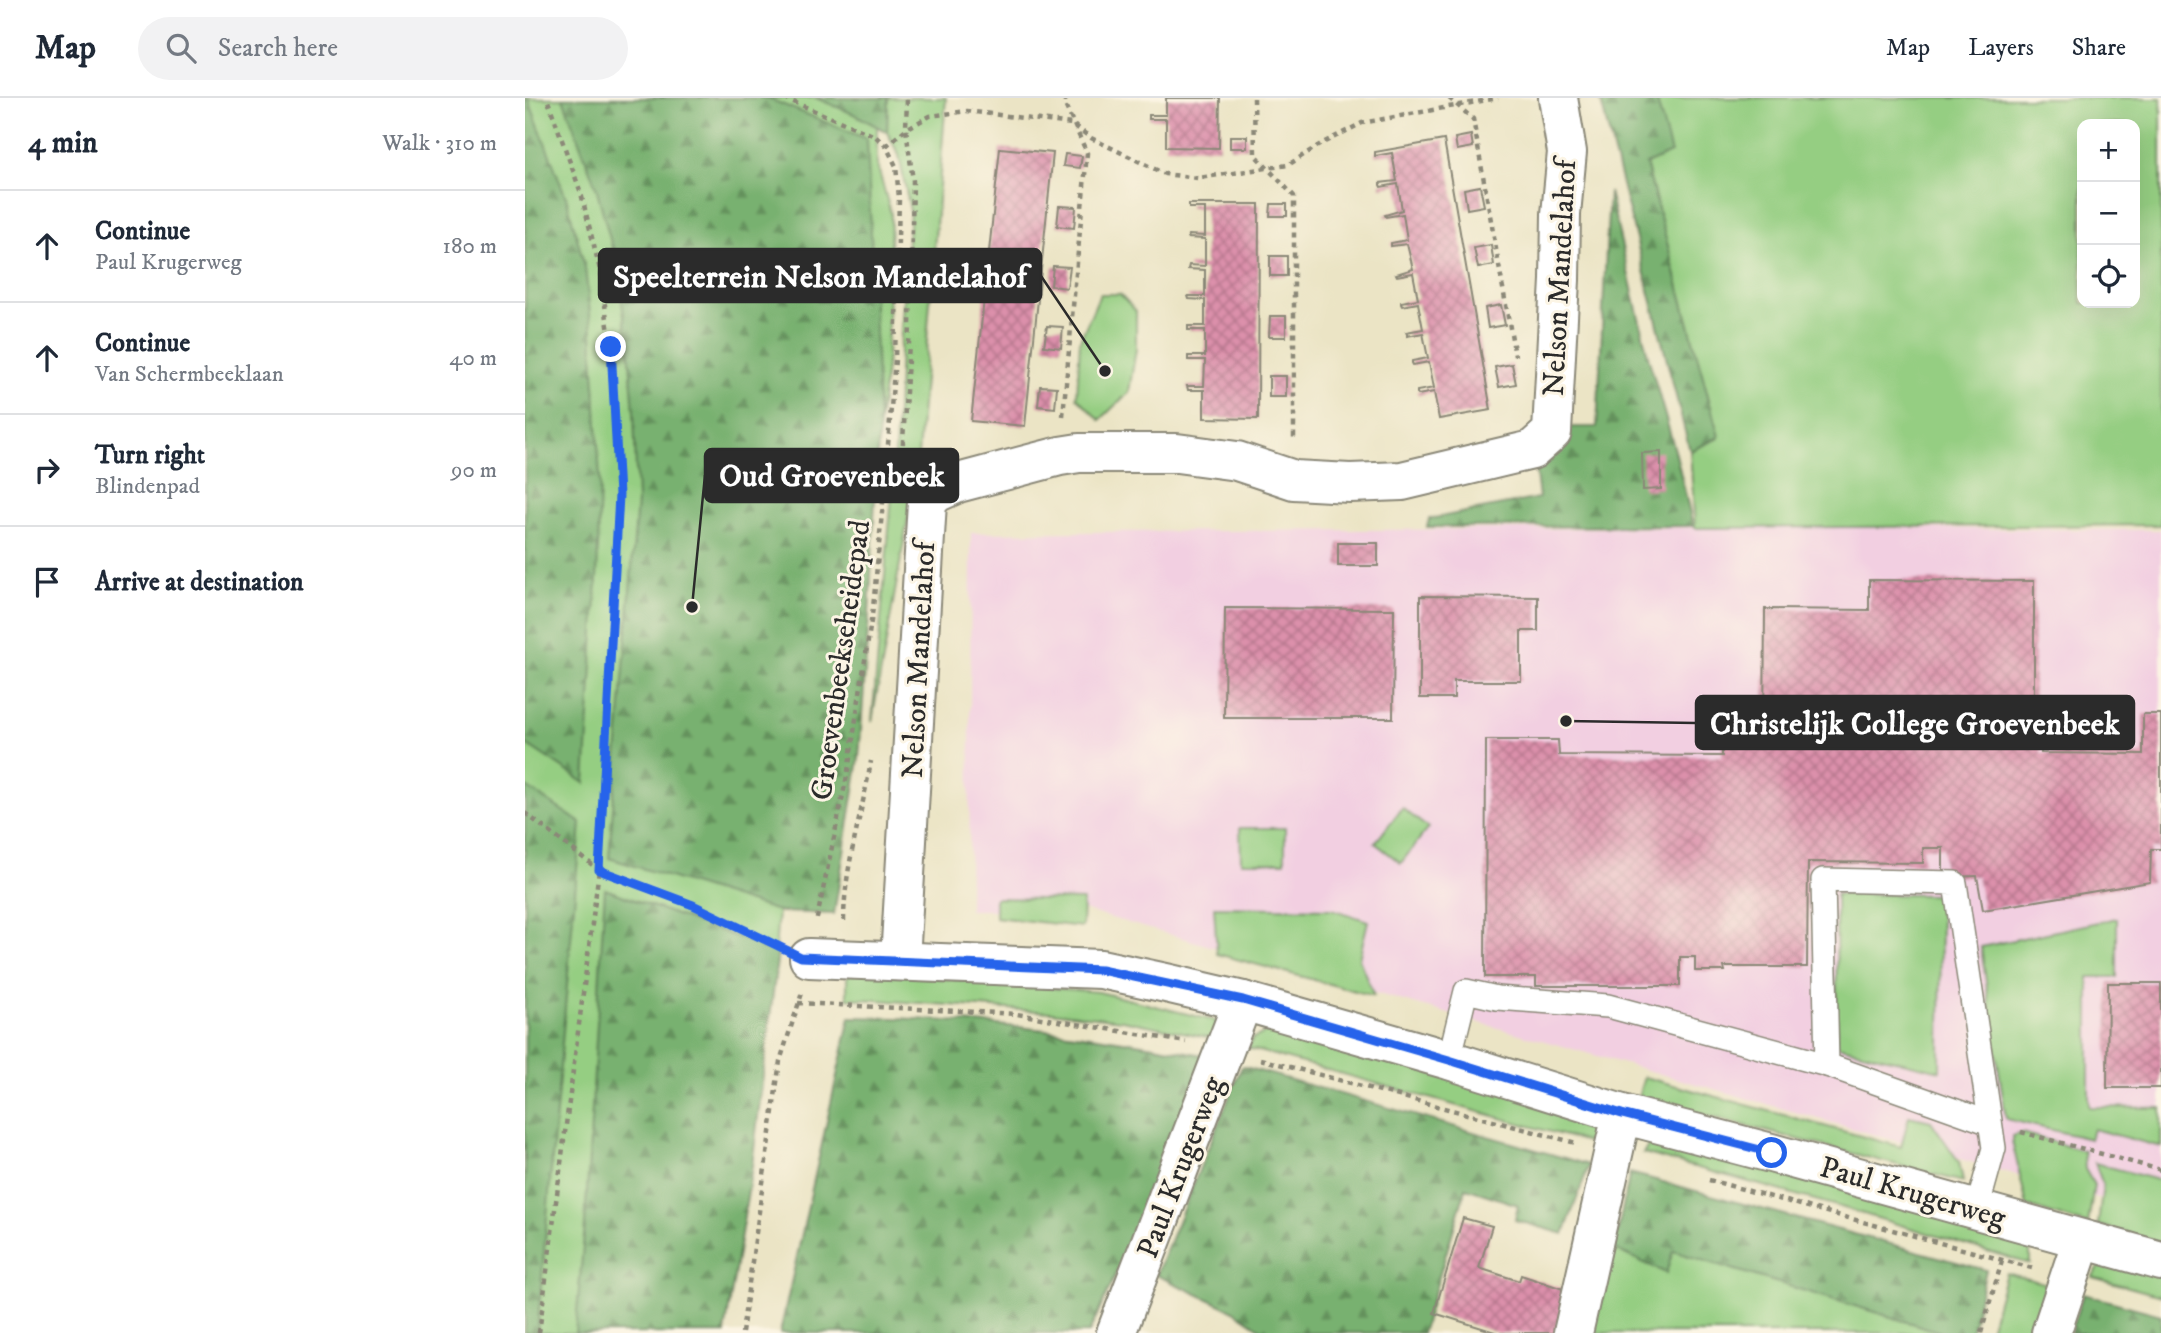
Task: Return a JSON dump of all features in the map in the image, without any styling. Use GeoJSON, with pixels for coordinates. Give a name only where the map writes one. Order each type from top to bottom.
{"type":"FeatureCollection","features":[{"type":"Feature","properties":{"kind":"street","name":"Nelson Mandelahof"},"geometry":{"type":"LineString","coordinates":[[900,960],[927,502],[936,492],[958,483],[1060,456],[1100,452],[1177,453],[1237,461],[1294,480],[1350,483],[1402,481],[1532,450],[1552,432],[1561,214],[1567,152],[1558,98]]}},
{"type":"Feature","properties":{"kind":"street","name":"Paul Krugerweg"},"geometry":{"type":"LineString","coordinates":[[809,958],[1101,970],[1243,1000],[1622,1114],[2161,1261]]}},
{"type":"Feature","properties":{"kind":"street","name":"Paul Krugerweg"},"geometry":{"type":"LineString","coordinates":[[1116,1333],[1243,1000]]}},
{"type":"Feature","properties":{"kind":"street"},"geometry":{"type":"LineString","coordinates":[[1573,1333],[1622,1114]]}},
{"type":"Feature","properties":{"kind":"street"},"geometry":{"type":"LineString","coordinates":[[2051,1333],[2083,1240]]}},
{"type":"Feature","properties":{"kind":"lane"},"geometry":{"type":"LineString","coordinates":[[1826,1065],[1823,880],[1955,883],[1994,1148],[1977,1209]]}},
{"type":"Feature","properties":{"kind":"lane"},"geometry":{"type":"LineString","coordinates":[[1449,1060],[1466,991],[1497,998],[1608,1006],[1826,1065],[1990,1123]]}},
{"type":"Feature","properties":{"kind":"path"},"geometry":{"type":"LineString","coordinates":[[539,1333],[599,870],[619,495],[611,347],[600,270],[581,193],[547,98]]}},
{"type":"Feature","properties":{"kind":"path"},"geometry":{"type":"LineString","coordinates":[[785,98],[875,136],[887,146],[906,129],[930,116],[967,111],[1072,124],[1091,138],[1165,174],[1198,178],[1288,164],[1362,123],[1498,98]]}},
{"type":"Feature","properties":{"kind":"path"},"geometry":{"type":"LineString","coordinates":[[906,129],[907,98]]}},
{"type":"Feature","properties":{"kind":"path"},"geometry":{"type":"LineString","coordinates":[[1060,456],[1087,153],[1072,124],[1065,98]]}},
{"type":"Feature","properties":{"kind":"path"},"geometry":{"type":"LineString","coordinates":[[1254,98],[1255,155],[1294,195],[1294,480]]}},
{"type":"Feature","properties":{"kind":"path","name":"Nelson Mandelahof"},"geometry":{"type":"LineString","coordinates":[[1449,98],[1473,119],[1515,357]]}},
{"type":"Feature","properties":{"kind":"path","name":"Groevenbeekseheidepad"},"geometry":{"type":"LineString","coordinates":[[809,958],[848,771],[873,608],[895,359],[899,198],[896,166],[887,146]]}},
{"type":"Feature","properties":{"kind":"path"},"geometry":{"type":"LineString","coordinates":[[525,813],[599,870],[693,905],[801,957],[809,958]]}},
{"type":"Feature","properties":{"kind":"path"},"geometry":{"type":"LineString","coordinates":[[742,1333],[780,1061],[798,1003],[1017,1014],[1225,1049],[1613,1153]]}},
{"type":"Feature","properties":{"kind":"path"},"geometry":{"type":"LineString","coordinates":[[1990,1123],[2161,1170]]}},
{"type":"Feature","properties":{"kind":"path"},"geometry":{"type":"LineString","coordinates":[[1707,1179],[2068,1278]]}},
{"type":"Feature","properties":{"kind":"path"},"geometry":{"type":"LineString","coordinates":[[1981,1333],[2001,1261]]}},
{"type":"Feature","properties":{"kind":"shaded area"},"geometry":{"type":"Polygon","coordinates":[[[1759,527],[2161,530],[2161,1216],[1083,910],[969,910],[971,533],[1759,527]]]}},
{"type":"Feature","properties":{"kind":"green space"},"geometry":{"type":"Polygon","coordinates":[[[525,98],[877,98],[877,164],[891,214],[887,361],[879,424],[877,391],[778,910],[775,954],[723,1333],[525,1333],[525,98]]]}},
{"type":"Feature","properties":{"kind":"green space"},"geometry":{"type":"Polygon","coordinates":[[[525,98],[528,98],[567,200],[585,268],[592,332],[600,481],[585,783],[525,743],[525,98]]]}},
{"type":"Feature","properties":{"kind":"green space"},"geometry":{"type":"Polygon","coordinates":[[[563,98],[767,98],[867,139],[879,424],[859,759],[834,914],[781,912],[609,858],[637,502],[634,412],[629,349],[616,262],[597,190],[563,98]]]}},
{"type":"Feature","properties":{"kind":"green space"},"geometry":{"type":"Polygon","coordinates":[[[816,98],[888,98],[887,132],[856,115],[816,98]]]}},
{"type":"Feature","properties":{"kind":"green space"},"geometry":{"type":"Polygon","coordinates":[[[888,98],[946,98],[917,468],[872,721],[894,473],[910,211],[899,155],[887,132],[888,98]]]}},
{"type":"Feature","properties":{"kind":"green space"},"geometry":{"type":"Polygon","coordinates":[[[1600,98],[1656,98],[1671,153],[1646,164],[1719,437],[1690,451],[1600,98]]]}},
{"type":"Feature","properties":{"kind":"green space"},"geometry":{"type":"Polygon","coordinates":[[[1656,98],[2161,98],[2161,525],[1695,528],[1690,451],[1719,438],[1646,164],[1670,153],[1656,98]]]}},
{"type":"Feature","properties":{"kind":"green space"},"geometry":{"type":"Polygon","coordinates":[[[1609,192],[1649,360],[1693,526],[1427,527],[1429,519],[1539,498],[1535,466],[1567,427],[1597,427],[1609,192]]]}},
{"type":"Feature","properties":{"kind":"green space"},"geometry":{"type":"Polygon","coordinates":[[[1100,294],[1120,294],[1136,311],[1136,349],[1129,392],[1100,420],[1077,397],[1080,340],[1100,294]]]}},
{"type":"Feature","properties":{"kind":"green space"},"geometry":{"type":"Polygon","coordinates":[[[525,786],[581,823],[537,1333],[525,1333],[525,786]]]}},
{"type":"Feature","properties":{"kind":"green space"},"geometry":{"type":"Polygon","coordinates":[[[1402,808],[1428,828],[1401,863],[1375,843],[1402,808]]]}},
{"type":"Feature","properties":{"kind":"green space"},"geometry":{"type":"Polygon","coordinates":[[[1240,828],[1285,828],[1285,862],[1241,862],[1240,828]]]}},
{"type":"Feature","properties":{"kind":"green space"},"geometry":{"type":"Polygon","coordinates":[[[605,889],[778,952],[752,1166],[725,1333],[575,1333],[585,1224],[605,889]]]}},
{"type":"Feature","properties":{"kind":"green space"},"geometry":{"type":"Polygon","coordinates":[[[1836,894],[1941,895],[1940,1071],[1837,1046],[1836,894]]]}},
{"type":"Feature","properties":{"kind":"green space"},"geometry":{"type":"Polygon","coordinates":[[[995,898],[1083,900],[1082,927],[995,917],[995,898]]]}},
{"type":"Feature","properties":{"kind":"green space"},"geometry":{"type":"Polygon","coordinates":[[[1214,907],[1332,909],[1368,921],[1359,959],[1374,996],[1217,954],[1214,907]]]}},
{"type":"Feature","properties":{"kind":"green space"},"geometry":{"type":"Polygon","coordinates":[[[2117,918],[2117,977],[2089,977],[2089,1107],[2161,1108],[2161,1147],[2093,1129],[2090,1139],[2006,1119],[1981,947],[2117,918]]]}},
{"type":"Feature","properties":{"kind":"green space"},"geometry":{"type":"Polygon","coordinates":[[[853,971],[1099,992],[1220,1022],[1222,1040],[1122,1020],[1051,1012],[847,998],[847,977],[853,971]]]}},
{"type":"Feature","properties":{"kind":"green space"},"geometry":{"type":"Polygon","coordinates":[[[850,1017],[940,1020],[1030,1028],[1208,1056],[1164,1169],[1089,1333],[780,1333],[850,1017]]]}},
{"type":"Feature","properties":{"kind":"green space"},"geometry":{"type":"Polygon","coordinates":[[[1267,1032],[1604,1118],[1598,1145],[1248,1048],[1253,1038],[1267,1032]]]}},
{"type":"Feature","properties":{"kind":"green space"},"geometry":{"type":"Polygon","coordinates":[[[1242,1066],[1589,1165],[1564,1234],[1515,1220],[1518,1205],[1466,1188],[1422,1333],[1267,1333],[1234,1311],[1156,1275],[1242,1066]]]}},
{"type":"Feature","properties":{"kind":"green space"},"geometry":{"type":"Polygon","coordinates":[[[1644,1077],[1901,1147],[1909,1116],[1931,1121],[1959,1162],[1963,1182],[1638,1098],[1644,1077]]]}},
{"type":"Feature","properties":{"kind":"green space"},"geometry":{"type":"Polygon","coordinates":[[[1657,1133],[2030,1237],[2030,1264],[1837,1206],[1643,1153],[1657,1133]]]}},
{"type":"Feature","properties":{"kind":"green space"},"geometry":{"type":"Polygon","coordinates":[[[2022,1133],[2084,1151],[2085,1169],[2094,1185],[2088,1225],[2027,1206],[2012,1141],[2012,1136],[2022,1133]]]}},
{"type":"Feature","properties":{"kind":"green space"},"geometry":{"type":"Polygon","coordinates":[[[2095,1163],[2161,1181],[2161,1243],[2098,1225],[2103,1185],[2095,1163]]]}},
{"type":"Feature","properties":{"kind":"green space"},"geometry":{"type":"Polygon","coordinates":[[[1630,1173],[1986,1270],[1971,1333],[1944,1333],[1673,1251],[1666,1273],[1614,1249],[1630,1173]]]}},
{"type":"Feature","properties":{"kind":"green space"},"geometry":{"type":"Polygon","coordinates":[[[1614,1249],[1666,1272],[1673,1251],[1944,1333],[1592,1333],[1614,1249]]]}},
{"type":"Feature","properties":{"kind":"green space"},"geometry":{"type":"Polygon","coordinates":[[[2108,1255],[2161,1271],[2161,1296],[2092,1277],[2108,1255]]]}},
{"type":"Feature","properties":{"kind":"green space"},"geometry":{"type":"Polygon","coordinates":[[[2006,1273],[2051,1285],[2037,1333],[1989,1333],[2006,1273]]]}},
{"type":"Feature","properties":{"kind":"green space"},"geometry":{"type":"Polygon","coordinates":[[[2083,1294],[2161,1315],[2161,1333],[2070,1333],[2083,1294]]]}},
{"type":"Feature","properties":{"kind":"building"},"geometry":{"type":"Polygon","coordinates":[[[1166,98],[1220,98],[1219,148],[1166,147],[1166,119],[1149,119],[1149,115],[1166,115],[1166,98]]]}},
{"type":"Feature","properties":{"kind":"building"},"geometry":{"type":"Polygon","coordinates":[[[1471,135],[1473,147],[1457,150],[1455,138],[1471,135]]]}},
{"type":"Feature","properties":{"kind":"building"},"geometry":{"type":"Polygon","coordinates":[[[1230,136],[1247,136],[1247,148],[1230,148],[1230,136]]]}},
{"type":"Feature","properties":{"kind":"building"},"geometry":{"type":"Polygon","coordinates":[[[1444,140],[1491,410],[1439,419],[1434,392],[1417,393],[1434,388],[1429,362],[1412,363],[1428,358],[1423,333],[1407,336],[1406,332],[1423,329],[1418,303],[1401,304],[1418,299],[1413,273],[1396,274],[1413,269],[1407,244],[1391,246],[1391,243],[1407,240],[1403,214],[1385,215],[1402,210],[1398,184],[1380,185],[1397,181],[1392,153],[1375,156],[1375,152],[1444,140]]]}},
{"type":"Feature","properties":{"kind":"building"},"geometry":{"type":"Polygon","coordinates":[[[1000,148],[1053,153],[1025,426],[971,421],[1000,148]]]}},
{"type":"Feature","properties":{"kind":"building"},"geometry":{"type":"Polygon","coordinates":[[[1065,154],[1082,156],[1080,168],[1063,166],[1065,154]]]}},
{"type":"Feature","properties":{"kind":"building"},"geometry":{"type":"Polygon","coordinates":[[[1480,186],[1484,206],[1467,209],[1464,189],[1480,186]]]}},
{"type":"Feature","properties":{"kind":"building"},"geometry":{"type":"Polygon","coordinates":[[[1189,204],[1259,204],[1258,419],[1204,418],[1204,390],[1188,390],[1187,386],[1204,386],[1205,360],[1188,360],[1188,356],[1205,356],[1205,330],[1188,330],[1188,326],[1205,326],[1205,300],[1189,299],[1188,296],[1205,296],[1205,270],[1188,269],[1189,265],[1205,266],[1205,239],[1188,238],[1189,235],[1205,236],[1205,208],[1189,208],[1189,204]]]}},
{"type":"Feature","properties":{"kind":"building"},"geometry":{"type":"Polygon","coordinates":[[[1271,204],[1287,204],[1287,216],[1270,216],[1271,204]]]}},
{"type":"Feature","properties":{"kind":"building"},"geometry":{"type":"Polygon","coordinates":[[[1059,206],[1076,207],[1074,228],[1057,226],[1059,206]]]}},
{"type":"Feature","properties":{"kind":"building"},"geometry":{"type":"Polygon","coordinates":[[[1491,245],[1494,265],[1478,268],[1474,248],[1491,245]]]}},
{"type":"Feature","properties":{"kind":"building"},"geometry":{"type":"Polygon","coordinates":[[[1270,256],[1287,256],[1287,276],[1270,276],[1270,256]]]}},
{"type":"Feature","properties":{"kind":"building"},"geometry":{"type":"Polygon","coordinates":[[[1053,266],[1070,267],[1067,288],[1051,286],[1053,266]]]}},
{"type":"Feature","properties":{"kind":"building"},"geometry":{"type":"Polygon","coordinates":[[[1501,305],[1505,325],[1488,328],[1485,308],[1501,305]]]}},
{"type":"Feature","properties":{"kind":"building"},"geometry":{"type":"Polygon","coordinates":[[[1270,316],[1286,316],[1286,337],[1269,337],[1270,316]]]}},
{"type":"Feature","properties":{"kind":"building"},"geometry":{"type":"Polygon","coordinates":[[[1047,326],[1063,327],[1061,348],[1044,346],[1047,326]]]}},
{"type":"Feature","properties":{"kind":"building"},"geometry":{"type":"Polygon","coordinates":[[[1512,364],[1516,384],[1499,387],[1495,367],[1512,364]]]}},
{"type":"Feature","properties":{"kind":"building"},"geometry":{"type":"Polygon","coordinates":[[[1269,376],[1286,376],[1286,397],[1269,397],[1269,376]]]}},
{"type":"Feature","properties":{"kind":"building"},"geometry":{"type":"Polygon","coordinates":[[[1040,386],[1057,387],[1055,408],[1038,406],[1040,386]]]}},
{"type":"Feature","properties":{"kind":"building"},"geometry":{"type":"Polygon","coordinates":[[[1661,452],[1661,489],[1643,490],[1642,453],[1661,452]]]}},
{"type":"Feature","properties":{"kind":"building"},"geometry":{"type":"Polygon","coordinates":[[[1338,543],[1378,543],[1378,566],[1338,566],[1338,543]]]}},
{"type":"Feature","properties":{"kind":"building"},"geometry":{"type":"Polygon","coordinates":[[[1869,580],[2034,581],[2034,697],[2042,697],[2041,753],[2143,754],[2143,714],[2161,714],[2161,849],[2151,849],[2150,882],[1983,910],[1977,876],[1943,877],[1943,848],[1923,848],[1923,863],[1808,862],[1807,967],[1724,967],[1725,971],[1695,971],[1695,957],[1680,957],[1680,986],[1536,986],[1536,977],[1485,977],[1486,740],[1558,740],[1559,755],[1722,756],[1722,734],[1764,734],[1765,609],[1869,610],[1869,580]]]}},
{"type":"Feature","properties":{"kind":"building"},"geometry":{"type":"Polygon","coordinates":[[[1420,596],[1538,597],[1538,631],[1521,631],[1521,681],[1454,681],[1454,698],[1420,698],[1420,596]]]}},
{"type":"Feature","properties":{"kind":"building"},"geometry":{"type":"Polygon","coordinates":[[[1225,608],[1394,609],[1393,718],[1224,718],[1225,608]]]}},
{"type":"Feature","properties":{"kind":"building"},"geometry":{"type":"Polygon","coordinates":[[[2108,983],[2161,983],[2161,1088],[2107,1088],[2108,983]]]}},
{"type":"Feature","properties":{"kind":"building"},"geometry":{"type":"Polygon","coordinates":[[[1463,1218],[1492,1226],[1479,1268],[1519,1281],[1521,1275],[1569,1291],[1556,1333],[1498,1333],[1434,1313],[1463,1218]]]}},
{"type":"Feature","properties":{"kind":"place","name":"Speelterrein Nelson Mandelahof"},"geometry":{"type":"Point","coordinates":[1105,371]}},
{"type":"Feature","properties":{"kind":"place","name":"Oud Groevenbeek"},"geometry":{"type":"Point","coordinates":[692,607]}},
{"type":"Feature","properties":{"kind":"place","name":"Christelijk College Groevenbeek"},"geometry":{"type":"Point","coordinates":[1566,721]}},
{"type":"Feature","properties":{"kind":"route"},"geometry":{"type":"LineString","coordinates":[[611,347],[619,495],[599,870],[693,905],[801,957],[1101,970],[1166,983],[1243,1000],[1622,1114],[1772,1153]]}}]}
